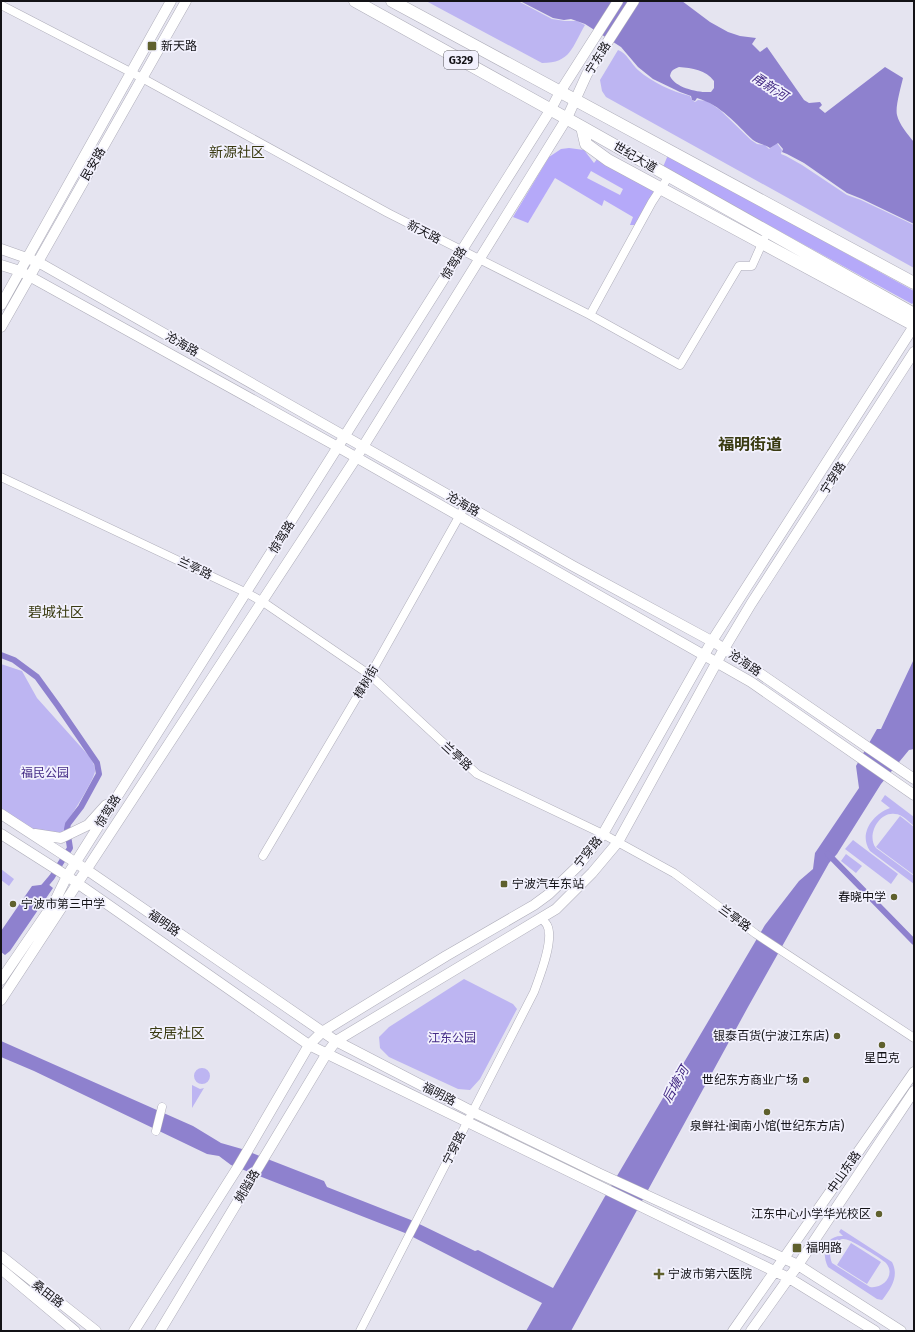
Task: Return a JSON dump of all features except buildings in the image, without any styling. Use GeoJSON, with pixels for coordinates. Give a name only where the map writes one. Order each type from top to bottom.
{"type":"FeatureCollection","features":[{"type":"Feature","properties":{"kind":"highway","name":"世纪大道"},"geometry":{"type":"LineString","coordinates":[[355,1],[551,109],[914,314]]}},
{"type":"Feature","properties":{"kind":"highway","name":"世纪大道"},"geometry":{"type":"LineString","coordinates":[[392,1],[914,283]]}},
{"type":"Feature","properties":{"kind":"highway"},"geometry":{"type":"LineString","coordinates":[[582,127],[586,144],[608,160],[914,326]]}},
{"type":"Feature","properties":{"kind":"main road","name":"民安路"},"geometry":{"type":"LineString","coordinates":[[1,305],[171,1]]}},
{"type":"Feature","properties":{"kind":"main road","name":"民安路"},"geometry":{"type":"LineString","coordinates":[[1,327],[186,1]]}},
{"type":"Feature","properties":{"kind":"main road","name":"宁东路"},"geometry":{"type":"LineString","coordinates":[[560,92],[618,1]]}},
{"type":"Feature","properties":{"kind":"main road","name":"宁东路"},"geometry":{"type":"LineString","coordinates":[[567,118],[588,74],[634,1]]}},
{"type":"Feature","properties":{"kind":"main road","name":"惊驾路"},"geometry":{"type":"LineString","coordinates":[[1,980],[55,901],[75,863],[247,593],[551,109],[560,92]]}},
{"type":"Feature","properties":{"kind":"main road","name":"惊驾路"},"geometry":{"type":"LineString","coordinates":[[1,1000],[356,458],[567,118]]}},
{"type":"Feature","properties":{"kind":"main road","name":"沧海路"},"geometry":{"type":"LineString","coordinates":[[1,249],[28,257],[38,262],[345,436],[465,506],[712,641],[912,777]]}},
{"type":"Feature","properties":{"kind":"main road","name":"沧海路"},"geometry":{"type":"LineString","coordinates":[[1,265],[30,276],[338,447],[717,662],[751,682],[914,795]]}},
{"type":"Feature","properties":{"kind":"main road","name":"宁穿路"},"geometry":{"type":"LineString","coordinates":[[322,1032],[439,960],[534,905],[549,894],[579,865],[603,834],[712,641],[914,326]]}},
{"type":"Feature","properties":{"kind":"main road","name":"宁穿路"},"geometry":{"type":"LineString","coordinates":[[336,1041],[556,910],[592,873],[618,842],[724,649],[751,604],[914,352]]}},
{"type":"Feature","properties":{"kind":"main road"},"geometry":{"type":"LineString","coordinates":[[30,833],[61,838],[65,837],[88,825],[123,788]]}},
{"type":"Feature","properties":{"kind":"main road","name":"福明路"},"geometry":{"type":"LineString","coordinates":[[1,814],[87,870],[336,1041],[473,1112],[598,1173],[798,1265],[901,1331]]}},
{"type":"Feature","properties":{"kind":"main road","name":"福明路"},"geometry":{"type":"LineString","coordinates":[[1,834],[67,876],[310,1045],[789,1278],[875,1331]]}},
{"type":"Feature","properties":{"kind":"main road"},"geometry":{"type":"LineString","coordinates":[[310,1045],[322,1032]]}},
{"type":"Feature","properties":{"kind":"main road","name":"姚隘路"},"geometry":{"type":"LineString","coordinates":[[160,1331],[327,1053],[336,1041]]}},
{"type":"Feature","properties":{"kind":"main road","name":"姚隘路"},"geometry":{"type":"LineString","coordinates":[[134,1331],[238,1167],[310,1045]]}},
{"type":"Feature","properties":{"kind":"main road","name":"中山东路"},"geometry":{"type":"LineString","coordinates":[[733,1331],[914,1072]]}},
{"type":"Feature","properties":{"kind":"main road","name":"中山东路"},"geometry":{"type":"LineString","coordinates":[[752,1331],[798,1265],[914,1091]]}},
{"type":"Feature","properties":{"kind":"main road","name":"桑田路"},"geometry":{"type":"LineString","coordinates":[[1,1256],[96,1331]]}},
{"type":"Feature","properties":{"kind":"main road","name":"桑田路"},"geometry":{"type":"LineString","coordinates":[[1,1269],[75,1331]]}},
{"type":"Feature","properties":{"kind":"street","name":"新天路"},"geometry":{"type":"LineString","coordinates":[[1,5],[142,78],[388,213],[590,315],[680,365],[739,266],[752,266],[768,231]]}},
{"type":"Feature","properties":{"kind":"street"},"geometry":{"type":"LineString","coordinates":[[590,315],[652,202],[670,176]]}},
{"type":"Feature","properties":{"kind":"street","name":"兰亭路"},"geometry":{"type":"LineString","coordinates":[[1,477],[247,593],[263,602],[370,675],[477,774],[603,834],[674,873],[762,938],[914,1038]]}},
{"type":"Feature","properties":{"kind":"street","name":"樟树街"},"geometry":{"type":"LineString","coordinates":[[263,856],[370,675],[465,506]]}},
{"type":"Feature","properties":{"kind":"street","name":"宁穿路"},"geometry":{"type":"LineString","coordinates":[[360,1331],[534,992],[542,969],[550,936],[548,926],[541,918]]}},
{"type":"Feature","properties":{"kind":"street"},"geometry":{"type":"LineString","coordinates":[[156,1131],[162,1107]]}},
{"type":"Feature","properties":{"kind":"green space"},"geometry":{"type":"Polygon","coordinates":[[[426,1],[518,1],[552,19],[577,21],[585,25],[570,52],[565,57],[552,62],[542,63],[426,1]]]}},
{"type":"Feature","properties":{"kind":"green space"},"geometry":{"type":"Polygon","coordinates":[[[618,50],[626,56],[638,70],[656,83],[676,92],[690,96],[695,102],[698,100],[707,101],[720,110],[757,144],[765,145],[769,149],[777,143],[782,150],[781,154],[802,165],[847,195],[914,225],[914,268],[606,97],[602,91],[600,80],[618,50]]]}},
{"type":"Feature","properties":{"kind":"green space","name":"福民公园"},"geometry":{"type":"Polygon","coordinates":[[[1,664],[22,671],[37,698],[89,756],[94,765],[94,775],[65,824],[65,836],[31,832],[1,812],[1,664]]]}},
{"type":"Feature","properties":{"kind":"green space"},"geometry":{"type":"Polygon","coordinates":[[[885,795],[914,817],[914,826],[900,815],[889,814],[884,816],[879,820],[873,831],[873,843],[876,848],[914,876],[914,884],[870,851],[867,845],[866,838],[869,825],[878,815],[890,808],[881,801],[885,795]]]}},
{"type":"Feature","properties":{"kind":"green space"},"geometry":{"type":"Polygon","coordinates":[[[900,816],[914,827],[914,875],[876,847],[900,816]]]}},
{"type":"Feature","properties":{"kind":"green space"},"geometry":{"type":"Polygon","coordinates":[[[853,840],[898,874],[891,884],[845,849],[853,840]]]}},
{"type":"Feature","properties":{"kind":"green space"},"geometry":{"type":"Polygon","coordinates":[[[846,854],[862,866],[856,873],[841,861],[846,854]]]}},
{"type":"Feature","properties":{"kind":"green space"},"geometry":{"type":"Polygon","coordinates":[[[1,869],[14,879],[9,886],[1,880],[1,869]]]}},
{"type":"Feature","properties":{"kind":"green space","name":"江东公园"},"geometry":{"type":"Polygon","coordinates":[[[464,979],[513,1004],[517,1009],[480,1079],[470,1090],[458,1089],[389,1057],[380,1048],[379,1037],[389,1027],[464,979]]]}},
{"type":"Feature","properties":{"kind":"green space"},"geometry":{"type":"Polygon","coordinates":[[[199,1068],[205,1068],[210,1073],[208,1082],[205,1084],[199,1084],[194,1079],[194,1073],[199,1068]]]}},
{"type":"Feature","properties":{"kind":"green space"},"geometry":{"type":"Polygon","coordinates":[[[192,1085],[200,1089],[204,1088],[192,1108],[192,1085]]]}},
{"type":"Feature","properties":{"kind":"green space"},"geometry":{"type":"Polygon","coordinates":[[[841,1229],[892,1262],[895,1272],[894,1281],[882,1300],[877,1299],[828,1267],[825,1256],[826,1246],[832,1238],[843,1236],[839,1232],[841,1229]],[[843,1239],[835,1243],[831,1249],[830,1256],[832,1263],[870,1287],[879,1286],[887,1280],[890,1272],[886,1263],[855,1243],[843,1239]]]}},
{"type":"Feature","properties":{"kind":"green space"},"geometry":{"type":"Polygon","coordinates":[[[851,1243],[881,1262],[867,1284],[837,1265],[851,1243]]]}},
{"type":"Feature","properties":{"kind":"shaded area"},"geometry":{"type":"Polygon","coordinates":[[[569,148],[584,150],[594,163],[598,158],[656,191],[636,225],[630,225],[633,217],[604,200],[602,206],[555,178],[528,223],[513,217],[549,157],[561,149],[569,148]],[[591,171],[587,178],[620,195],[623,189],[591,171]]]}},
{"type":"Feature","properties":{"kind":"shaded area"},"geometry":{"type":"Polygon","coordinates":[[[668,155],[914,291],[914,302],[912,304],[663,167],[668,155]]]}},
{"type":"Feature","properties":{"kind":"water","name":"甬新河"},"geometry":{"type":"Polygon","coordinates":[[[520,1],[682,1],[710,22],[728,32],[740,36],[756,38],[752,44],[760,52],[767,47],[804,100],[809,103],[820,102],[822,105],[819,108],[825,113],[885,67],[903,78],[898,97],[897,115],[902,126],[914,142],[914,224],[847,193],[804,163],[782,152],[783,149],[778,143],[770,148],[753,140],[728,116],[713,105],[697,98],[695,101],[692,100],[691,96],[653,79],[638,67],[621,47],[585,24],[571,19],[564,20],[553,18],[520,1]],[[679,67],[672,71],[670,76],[682,87],[700,92],[711,92],[714,88],[714,81],[707,74],[694,69],[679,67]]]}},
{"type":"Feature","properties":{"kind":"water","name":"后塘河"},"geometry":{"type":"Polygon","coordinates":[[[914,659],[914,749],[909,750],[881,784],[837,854],[829,863],[748,1007],[571,1331],[526,1331],[542,1303],[405,1233],[231,1165],[219,1156],[207,1154],[34,1071],[1,1057],[1,1041],[193,1126],[221,1143],[242,1149],[324,1181],[327,1187],[411,1220],[475,1251],[478,1250],[553,1288],[604,1198],[765,925],[799,881],[813,869],[815,853],[859,788],[856,766],[877,729],[881,729],[914,659]]]}},
{"type":"Feature","properties":{"kind":"water"},"geometry":{"type":"Polygon","coordinates":[[[48,884],[53,888],[10,951],[5,955],[1,952],[1,931],[32,886],[48,884]]]}},
{"type":"Feature","properties":{"kind":"waterway"},"geometry":{"type":"LineString","coordinates":[[1,655],[14,660],[37,677],[97,763],[99,774],[81,807],[68,824],[67,829],[70,848],[52,877],[41,890]]}},
{"type":"Feature","properties":{"kind":"waterway"},"geometry":{"type":"LineString","coordinates":[[828,854],[914,942]]}},
{"type":"Feature","properties":{"kind":"place","name":"新天路"},"geometry":{"type":"Point","coordinates":[152,46]}},
{"type":"Feature","properties":{"kind":"place","name":"宁波汽车东站"},"geometry":{"type":"Point","coordinates":[504,884]}},
{"type":"Feature","properties":{"kind":"place","name":"春晓中学"},"geometry":{"type":"Point","coordinates":[894,897]}},
{"type":"Feature","properties":{"kind":"place","name":"宁波市第三中学"},"geometry":{"type":"Point","coordinates":[13,904]}},
{"type":"Feature","properties":{"kind":"place","name":"银泰百货(宁波江东店)"},"geometry":{"type":"Point","coordinates":[837,1036]}},
{"type":"Feature","properties":{"kind":"place","name":"星巴克"},"geometry":{"type":"Point","coordinates":[882,1045]}},
{"type":"Feature","properties":{"kind":"place","name":"世纪东方商业广场"},"geometry":{"type":"Point","coordinates":[806,1080]}},
{"type":"Feature","properties":{"kind":"place","name":"泉鲜社·闽南小馆(世纪东方店)"},"geometry":{"type":"Point","coordinates":[767,1112]}},
{"type":"Feature","properties":{"kind":"place","name":"江东中心小学华光校区"},"geometry":{"type":"Point","coordinates":[879,1214]}},
{"type":"Feature","properties":{"kind":"place","name":"福明路"},"geometry":{"type":"Point","coordinates":[797,1248]}},
{"type":"Feature","properties":{"kind":"place","name":"宁波市第六医院"},"geometry":{"type":"Point","coordinates":[659,1274]}},
{"type":"Feature","properties":{"kind":"district","name":"新源社区"},"geometry":{"type":"Point","coordinates":[237,152]}},
{"type":"Feature","properties":{"kind":"district","name":"福明街道"},"geometry":{"type":"Point","coordinates":[750,444]}},
{"type":"Feature","properties":{"kind":"district","name":"碧城社区"},"geometry":{"type":"Point","coordinates":[56,612]}},
{"type":"Feature","properties":{"kind":"district","name":"安居社区"},"geometry":{"type":"Point","coordinates":[177,1033]}}]}
